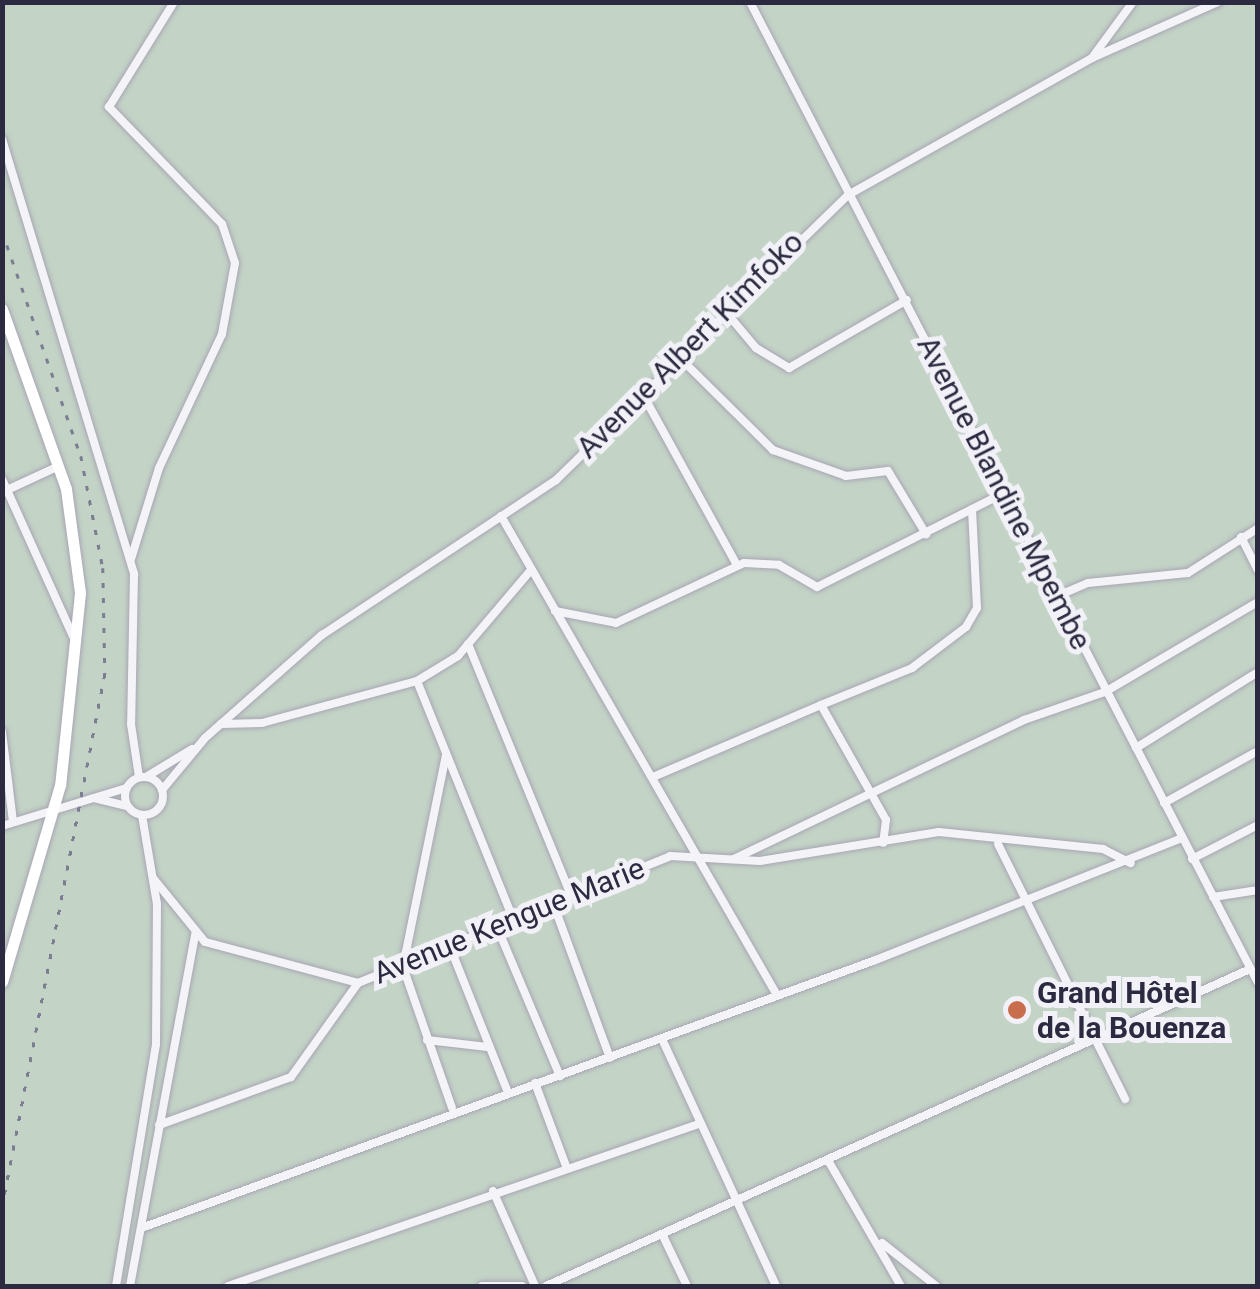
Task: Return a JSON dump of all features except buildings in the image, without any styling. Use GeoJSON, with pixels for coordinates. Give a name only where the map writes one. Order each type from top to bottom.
{"type":"FeatureCollection","features":[{"type":"Feature","properties":{"kind":"street"},"geometry":{"type":"LineString","coordinates":[[131,560],[159,468],[222,334],[235,262],[222,224],[109,106],[174,2]]}},
{"type":"Feature","properties":{"kind":"street","name":"Avenue Blandine Mpembe"},"geometry":{"type":"LineString","coordinates":[[750,2],[907,300],[1055,598],[1258,982]]}},
{"type":"Feature","properties":{"kind":"street","name":"Avenue Albert Kimfoko"},"geometry":{"type":"LineString","coordinates":[[162,790],[200,744],[322,635],[556,480],[678,356],[848,194],[1092,58],[1218,2]]}},
{"type":"Feature","properties":{"kind":"street"},"geometry":{"type":"LineString","coordinates":[[1092,58],[1132,3]]}},
{"type":"Feature","properties":{"kind":"street"},"geometry":{"type":"LineString","coordinates":[[2,139],[131,560],[143,777]]}},
{"type":"Feature","properties":{"kind":"street"},"geometry":{"type":"LineString","coordinates":[[725,311],[756,348],[789,368],[907,300]]}},
{"type":"Feature","properties":{"kind":"street"},"geometry":{"type":"LineString","coordinates":[[2,309],[6,334],[58,466],[78,558],[78,644],[54,806],[2,982]]}},
{"type":"Feature","properties":{"kind":"street"},"geometry":{"type":"LineString","coordinates":[[678,356],[773,450],[846,476],[888,471],[926,534]]}},
{"type":"Feature","properties":{"kind":"street"},"geometry":{"type":"LineString","coordinates":[[642,392],[738,565]]}},
{"type":"Feature","properties":{"kind":"street"},"geometry":{"type":"LineString","coordinates":[[5,490],[58,466]]}},
{"type":"Feature","properties":{"kind":"street"},"geometry":{"type":"LineString","coordinates":[[2,479],[78,644]]}},
{"type":"Feature","properties":{"kind":"street"},"geometry":{"type":"LineString","coordinates":[[555,610],[616,623],[738,565],[778,565],[817,587],[1004,492]]}},
{"type":"Feature","properties":{"kind":"street"},"geometry":{"type":"LineString","coordinates":[[653,778],[928,659],[966,627],[977,608],[972,509]]}},
{"type":"Feature","properties":{"kind":"street"},"geometry":{"type":"LineString","coordinates":[[501,516],[778,995]]}},
{"type":"Feature","properties":{"kind":"street"},"geometry":{"type":"LineString","coordinates":[[1055,598],[1101,581],[1177,577],[1258,528]]}},
{"type":"Feature","properties":{"kind":"street"},"geometry":{"type":"LineString","coordinates":[[1242,538],[1258,571]]}},
{"type":"Feature","properties":{"kind":"street"},"geometry":{"type":"LineString","coordinates":[[222,724],[262,723],[418,681],[468,644],[531,570]]}},
{"type":"Feature","properties":{"kind":"street"},"geometry":{"type":"LineString","coordinates":[[730,862],[1105,692],[1258,602]]}},
{"type":"Feature","properties":{"kind":"street"},"geometry":{"type":"LineString","coordinates":[[468,644],[571,895]]}},
{"type":"Feature","properties":{"kind":"street"},"geometry":{"type":"LineString","coordinates":[[1136,748],[1258,672]]}},
{"type":"Feature","properties":{"kind":"street"},"geometry":{"type":"LineString","coordinates":[[418,681],[513,919]]}},
{"type":"Feature","properties":{"kind":"street"},"geometry":{"type":"LineString","coordinates":[[822,706],[869,796],[886,820],[883,843]]}},
{"type":"Feature","properties":{"kind":"street"},"geometry":{"type":"LineString","coordinates":[[2,732],[13,822]]}},
{"type":"Feature","properties":{"kind":"street","name":"Avenue Albert Kimfoko"},"geometry":{"type":"LineString","coordinates":[[143,777],[200,744]]}},
{"type":"Feature","properties":{"kind":"street"},"geometry":{"type":"LineString","coordinates":[[1164,803],[1258,750]]}},
{"type":"Feature","properties":{"kind":"street"},"geometry":{"type":"LineString","coordinates":[[446,755],[403,967],[452,1108]]}},
{"type":"Feature","properties":{"kind":"street"},"geometry":{"type":"LineString","coordinates":[[2,826],[54,806],[126,788],[143,777]]}},
{"type":"Feature","properties":{"kind":"street"},"geometry":{"type":"LineString","coordinates":[[142,815],[160,806],[162,790],[143,777]]}},
{"type":"Feature","properties":{"kind":"street"},"geometry":{"type":"LineString","coordinates":[[126,788],[127,806]]}},
{"type":"Feature","properties":{"kind":"street"},"geometry":{"type":"LineString","coordinates":[[90,797],[127,806],[142,815],[153,878],[154,1061],[116,1286]]}},
{"type":"Feature","properties":{"kind":"street"},"geometry":{"type":"LineString","coordinates":[[1192,859],[1258,825]]}},
{"type":"Feature","properties":{"kind":"street","name":"Avenue Kengue Marie"},"geometry":{"type":"LineString","coordinates":[[195,934],[358,983],[659,859],[730,862],[939,832],[998,844],[1104,849],[1131,863]]}},
{"type":"Feature","properties":{"kind":"street"},"geometry":{"type":"LineString","coordinates":[[144,1227],[452,1108],[560,1076],[662,1039],[1131,863],[1182,838]]}},
{"type":"Feature","properties":{"kind":"street"},"geometry":{"type":"LineString","coordinates":[[998,844],[1032,900],[1126,1099]]}},
{"type":"Feature","properties":{"kind":"street"},"geometry":{"type":"LineString","coordinates":[[130,1286],[144,1227],[195,934],[153,878]]}},
{"type":"Feature","properties":{"kind":"street"},"geometry":{"type":"LineString","coordinates":[[1213,896],[1258,890]]}},
{"type":"Feature","properties":{"kind":"street"},"geometry":{"type":"LineString","coordinates":[[553,903],[610,1058]]}},
{"type":"Feature","properties":{"kind":"street"},"geometry":{"type":"LineString","coordinates":[[497,927],[560,1076]]}},
{"type":"Feature","properties":{"kind":"street"},"geometry":{"type":"LineString","coordinates":[[450,947],[507,1090]]}},
{"type":"Feature","properties":{"kind":"street"},"geometry":{"type":"LineString","coordinates":[[546,1286],[663,1236],[736,1198],[829,1162],[1250,969]]}},
{"type":"Feature","properties":{"kind":"street"},"geometry":{"type":"LineString","coordinates":[[159,1124],[290,1077],[358,983]]}},
{"type":"Feature","properties":{"kind":"street"},"geometry":{"type":"LineString","coordinates":[[662,1039],[776,1286]]}},
{"type":"Feature","properties":{"kind":"street"},"geometry":{"type":"LineString","coordinates":[[427,1040],[488,1047]]}},
{"type":"Feature","properties":{"kind":"street"},"geometry":{"type":"LineString","coordinates":[[534,1082],[566,1166]]}},
{"type":"Feature","properties":{"kind":"street"},"geometry":{"type":"LineString","coordinates":[[228,1286],[493,1191],[698,1124]]}},
{"type":"Feature","properties":{"kind":"street"},"geometry":{"type":"LineString","coordinates":[[829,1162],[901,1286]]}},
{"type":"Feature","properties":{"kind":"street"},"geometry":{"type":"LineString","coordinates":[[493,1191],[535,1286]]}},
{"type":"Feature","properties":{"kind":"street"},"geometry":{"type":"LineString","coordinates":[[663,1236],[687,1286]]}},
{"type":"Feature","properties":{"kind":"street"},"geometry":{"type":"LineString","coordinates":[[878,1241],[936,1286]]}},
{"type":"Feature","properties":{"kind":"street"},"geometry":{"type":"LineString","coordinates":[[482,1286],[522,1286]]}},
{"type":"Feature","properties":{"kind":"green space"},"geometry":{"type":"Polygon","coordinates":[[[3,3],[1257,3],[1257,1286],[3,1286],[3,3]]]}},
{"type":"Feature","properties":{"kind":"railway"},"geometry":{"type":"LineString","coordinates":[[2,231],[81,456],[103,568],[105,674],[2,1209]]}},
{"type":"Feature","properties":{"kind":"place","name":"Grand Hôtel de la Bouenza"},"geometry":{"type":"Point","coordinates":[1017,1010]}}]}
